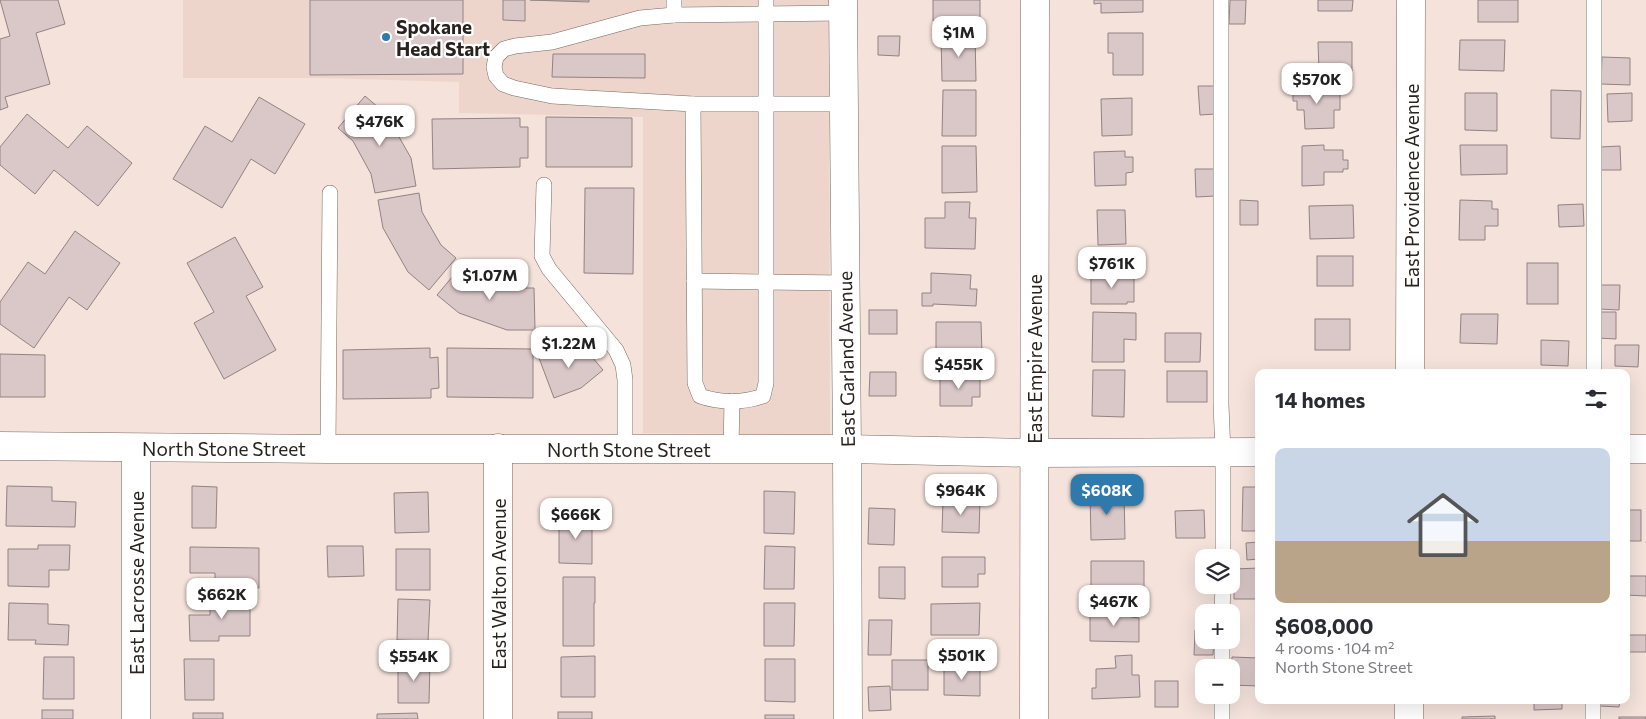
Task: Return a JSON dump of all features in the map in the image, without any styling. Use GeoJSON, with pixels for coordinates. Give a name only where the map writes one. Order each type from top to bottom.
{"type":"FeatureCollection","features":[{"type":"Feature","properties":{"kind":"street","name":"East Empire Avenue"},"geometry":{"type":"LineString","coordinates":[[1034,719],[1035,0]]}},
{"type":"Feature","properties":{"kind":"street","name":"East Providence Avenue"},"geometry":{"type":"LineString","coordinates":[[1410,369],[1411,0]]}},
{"type":"Feature","properties":{"kind":"street","name":"East Garland Avenue"},"geometry":{"type":"LineString","coordinates":[[843,6],[848,719]]}},
{"type":"Feature","properties":{"kind":"street","name":"North Stone Street"},"geometry":{"type":"LineString","coordinates":[[0,446],[328,449],[847,449],[1034,453],[1255,452]]}},
{"type":"Feature","properties":{"kind":"street","name":"East Lacrosse Avenue"},"geometry":{"type":"LineString","coordinates":[[136,448],[136,719]]}},
{"type":"Feature","properties":{"kind":"street","name":"East Walton Avenue"},"geometry":{"type":"LineString","coordinates":[[498,448],[498,719]]}},
{"type":"Feature","properties":{"kind":"street"},"geometry":{"type":"LineString","coordinates":[[1630,449],[1646,449]]}},
{"type":"Feature","properties":{"kind":"street"},"geometry":{"type":"LineString","coordinates":[[1409,704],[1409,719]]}},
{"type":"Feature","properties":{"kind":"lane"},"geometry":{"type":"LineString","coordinates":[[1221,0],[1223,549]]}},
{"type":"Feature","properties":{"kind":"lane"},"geometry":{"type":"LineString","coordinates":[[1594,0],[1594,369]]}},
{"type":"Feature","properties":{"kind":"lane"},"geometry":{"type":"LineString","coordinates":[[843,6],[674,8],[552,42],[504,49],[496,57],[494,67],[496,76],[503,84],[552,96],[693,104],[843,104]]}},
{"type":"Feature","properties":{"kind":"lane"},"geometry":{"type":"LineString","coordinates":[[693,104],[695,383],[700,396],[712,400],[752,400],[763,396],[766,383],[766,7]]}},
{"type":"Feature","properties":{"kind":"lane"},"geometry":{"type":"LineString","coordinates":[[544,185],[542,256],[549,269],[616,350],[623,365],[625,380],[625,449]]}},
{"type":"Feature","properties":{"kind":"lane"},"geometry":{"type":"LineString","coordinates":[[328,449],[330,193]]}},
{"type":"Feature","properties":{"kind":"lane"},"geometry":{"type":"LineString","coordinates":[[694,281],[845,283]]}},
{"type":"Feature","properties":{"kind":"lane"},"geometry":{"type":"LineString","coordinates":[[731,449],[732,401]]}},
{"type":"Feature","properties":{"kind":"lane"},"geometry":{"type":"LineString","coordinates":[[1222,704],[1222,719]]}},
{"type":"Feature","properties":{"kind":"lane"},"geometry":{"type":"LineString","coordinates":[[1593,704],[1593,719]]}},
{"type":"Feature","properties":{"kind":"shaded area"},"geometry":{"type":"Polygon","coordinates":[[[183,0],[829,0],[830,435],[643,433],[643,117],[459,113],[459,82],[321,78],[183,78],[183,0]]]}},
{"type":"Feature","properties":{"kind":"building"},"geometry":{"type":"Polygon","coordinates":[[[0,0],[58,0],[65,24],[36,33],[50,84],[5,97],[8,107],[0,110],[0,39],[10,36],[0,0]]]}},
{"type":"Feature","properties":{"kind":"building","name":"Spokane Head Start"},"geometry":{"type":"Polygon","coordinates":[[[310,0],[463,0],[463,74],[310,75],[310,0]]]}},
{"type":"Feature","properties":{"kind":"building"},"geometry":{"type":"Polygon","coordinates":[[[503,0],[525,0],[525,21],[503,20],[503,0]]]}},
{"type":"Feature","properties":{"kind":"building"},"geometry":{"type":"Polygon","coordinates":[[[530,0],[589,0],[589,2],[530,0]]]}},
{"type":"Feature","properties":{"kind":"building"},"geometry":{"type":"Polygon","coordinates":[[[933,0],[980,0],[980,22],[933,21],[933,0]]]}},
{"type":"Feature","properties":{"kind":"building"},"geometry":{"type":"Polygon","coordinates":[[[1094,0],[1143,0],[1143,12],[1101,13],[1101,3],[1094,4],[1094,0]]]}},
{"type":"Feature","properties":{"kind":"building"},"geometry":{"type":"Polygon","coordinates":[[[1230,0],[1246,0],[1245,24],[1229,24],[1230,0]]]}},
{"type":"Feature","properties":{"kind":"building"},"geometry":{"type":"Polygon","coordinates":[[[1318,0],[1353,0],[1352,11],[1318,11],[1318,0]]]}},
{"type":"Feature","properties":{"kind":"building"},"geometry":{"type":"Polygon","coordinates":[[[1478,0],[1518,0],[1518,22],[1478,22],[1478,0]]]}},
{"type":"Feature","properties":{"kind":"building"},"geometry":{"type":"Polygon","coordinates":[[[1108,33],[1143,33],[1143,75],[1113,75],[1113,53],[1108,53],[1108,33]]]}},
{"type":"Feature","properties":{"kind":"building"},"geometry":{"type":"Polygon","coordinates":[[[975,34],[976,81],[942,81],[941,35],[975,34]]]}},
{"type":"Feature","properties":{"kind":"building"},"geometry":{"type":"Polygon","coordinates":[[[878,36],[900,36],[899,56],[878,55],[878,36]]]}},
{"type":"Feature","properties":{"kind":"building"},"geometry":{"type":"Polygon","coordinates":[[[1460,40],[1505,40],[1504,71],[1459,70],[1460,40]]]}},
{"type":"Feature","properties":{"kind":"building"},"geometry":{"type":"Polygon","coordinates":[[[1318,42],[1352,42],[1352,71],[1319,71],[1318,42]]]}},
{"type":"Feature","properties":{"kind":"building"},"geometry":{"type":"Polygon","coordinates":[[[553,54],[645,54],[645,78],[552,77],[553,54]]]}},
{"type":"Feature","properties":{"kind":"building"},"geometry":{"type":"Polygon","coordinates":[[[1602,57],[1630,58],[1630,85],[1601,84],[1602,57]]]}},
{"type":"Feature","properties":{"kind":"building"},"geometry":{"type":"Polygon","coordinates":[[[1324,85],[1324,89],[1340,89],[1340,110],[1334,110],[1334,128],[1305,129],[1304,110],[1297,110],[1297,101],[1293,101],[1293,86],[1324,85]]]}},
{"type":"Feature","properties":{"kind":"building"},"geometry":{"type":"Polygon","coordinates":[[[1198,86],[1214,86],[1215,114],[1200,115],[1198,86]]]}},
{"type":"Feature","properties":{"kind":"building"},"geometry":{"type":"Polygon","coordinates":[[[943,90],[976,90],[976,136],[942,136],[943,90]]]}},
{"type":"Feature","properties":{"kind":"building"},"geometry":{"type":"Polygon","coordinates":[[[1551,90],[1581,91],[1580,139],[1551,138],[1551,90]]]}},
{"type":"Feature","properties":{"kind":"building"},"geometry":{"type":"Polygon","coordinates":[[[1465,93],[1497,93],[1497,131],[1465,130],[1465,93]]]}},
{"type":"Feature","properties":{"kind":"building"},"geometry":{"type":"Polygon","coordinates":[[[1632,93],[1632,121],[1608,122],[1607,94],[1632,93]]]}},
{"type":"Feature","properties":{"kind":"building"},"geometry":{"type":"Polygon","coordinates":[[[365,96],[386,114],[411,158],[416,186],[375,193],[371,174],[353,141],[338,128],[365,96]]]}},
{"type":"Feature","properties":{"kind":"building"},"geometry":{"type":"Polygon","coordinates":[[[259,97],[305,124],[275,174],[251,159],[222,208],[173,179],[205,126],[232,142],[259,97]]]}},
{"type":"Feature","properties":{"kind":"building"},"geometry":{"type":"Polygon","coordinates":[[[1132,98],[1132,135],[1102,136],[1101,99],[1132,98]]]}},
{"type":"Feature","properties":{"kind":"building"},"geometry":{"type":"Polygon","coordinates":[[[27,114],[68,148],[87,126],[132,163],[98,206],[54,170],[35,194],[0,165],[0,147],[27,114]]]}},
{"type":"Feature","properties":{"kind":"building"},"geometry":{"type":"Polygon","coordinates":[[[546,117],[632,118],[632,167],[546,167],[546,117]]]}},
{"type":"Feature","properties":{"kind":"building"},"geometry":{"type":"Polygon","coordinates":[[[520,118],[520,127],[528,127],[528,158],[520,158],[520,167],[433,169],[432,119],[520,118]]]}},
{"type":"Feature","properties":{"kind":"building"},"geometry":{"type":"Polygon","coordinates":[[[1324,145],[1324,150],[1343,150],[1343,160],[1348,160],[1348,169],[1343,169],[1343,172],[1324,172],[1324,185],[1302,186],[1302,146],[1324,145]]]}},
{"type":"Feature","properties":{"kind":"building"},"geometry":{"type":"Polygon","coordinates":[[[1460,145],[1507,145],[1507,174],[1461,175],[1460,145]]]}},
{"type":"Feature","properties":{"kind":"building"},"geometry":{"type":"Polygon","coordinates":[[[942,146],[976,146],[977,192],[942,193],[942,146]]]}},
{"type":"Feature","properties":{"kind":"building"},"geometry":{"type":"Polygon","coordinates":[[[1620,146],[1621,170],[1601,170],[1600,147],[1620,146]]]}},
{"type":"Feature","properties":{"kind":"building"},"geometry":{"type":"Polygon","coordinates":[[[1125,151],[1125,157],[1133,157],[1133,172],[1126,173],[1126,185],[1095,186],[1094,152],[1125,151]]]}},
{"type":"Feature","properties":{"kind":"building"},"geometry":{"type":"Polygon","coordinates":[[[1195,169],[1214,169],[1215,196],[1196,197],[1195,169]]]}},
{"type":"Feature","properties":{"kind":"building"},"geometry":{"type":"Polygon","coordinates":[[[585,188],[634,188],[633,274],[584,273],[585,188]]]}},
{"type":"Feature","properties":{"kind":"building"},"geometry":{"type":"Polygon","coordinates":[[[419,193],[422,212],[441,245],[456,258],[429,290],[408,272],[383,228],[378,200],[419,193]]]}},
{"type":"Feature","properties":{"kind":"building"},"geometry":{"type":"Polygon","coordinates":[[[1240,200],[1258,201],[1258,225],[1240,225],[1240,200]]]}},
{"type":"Feature","properties":{"kind":"building"},"geometry":{"type":"Polygon","coordinates":[[[1460,200],[1492,201],[1492,209],[1498,209],[1498,226],[1485,226],[1485,240],[1459,240],[1460,200]]]}},
{"type":"Feature","properties":{"kind":"building"},"geometry":{"type":"Polygon","coordinates":[[[945,202],[970,202],[969,218],[976,218],[975,249],[925,248],[925,218],[945,218],[945,202]]]}},
{"type":"Feature","properties":{"kind":"building"},"geometry":{"type":"Polygon","coordinates":[[[1583,204],[1584,226],[1559,227],[1558,205],[1583,204]]]}},
{"type":"Feature","properties":{"kind":"building"},"geometry":{"type":"Polygon","coordinates":[[[1353,205],[1354,238],[1310,239],[1309,206],[1353,205]]]}},
{"type":"Feature","properties":{"kind":"building"},"geometry":{"type":"Polygon","coordinates":[[[1097,210],[1125,210],[1126,244],[1098,245],[1097,210]]]}},
{"type":"Feature","properties":{"kind":"building"},"geometry":{"type":"Polygon","coordinates":[[[75,231],[120,263],[87,310],[69,297],[34,348],[0,324],[0,302],[28,262],[45,274],[75,231]]]}},
{"type":"Feature","properties":{"kind":"building"},"geometry":{"type":"Polygon","coordinates":[[[235,237],[263,287],[246,296],[276,350],[224,379],[194,323],[214,312],[187,263],[235,237]]]}},
{"type":"Feature","properties":{"kind":"building"},"geometry":{"type":"Polygon","coordinates":[[[1317,256],[1353,256],[1353,286],[1317,286],[1317,256]]]}},
{"type":"Feature","properties":{"kind":"building"},"geometry":{"type":"Polygon","coordinates":[[[464,263],[479,275],[515,288],[534,288],[535,330],[507,330],[459,313],[437,295],[464,263]]]}},
{"type":"Feature","properties":{"kind":"building"},"geometry":{"type":"Polygon","coordinates":[[[1527,263],[1558,263],[1558,304],[1527,304],[1527,263]]]}},
{"type":"Feature","properties":{"kind":"building"},"geometry":{"type":"Polygon","coordinates":[[[931,273],[971,275],[970,289],[977,289],[976,306],[933,304],[933,306],[922,306],[922,293],[931,293],[931,273]]]}},
{"type":"Feature","properties":{"kind":"building"},"geometry":{"type":"Polygon","coordinates":[[[1091,273],[1128,273],[1128,275],[1134,276],[1134,302],[1127,302],[1127,304],[1091,304],[1091,273]]]}},
{"type":"Feature","properties":{"kind":"building"},"geometry":{"type":"Polygon","coordinates":[[[1600,285],[1620,285],[1619,310],[1599,309],[1600,285]]]}},
{"type":"Feature","properties":{"kind":"building"},"geometry":{"type":"Polygon","coordinates":[[[869,310],[897,310],[897,334],[869,334],[869,310]]]}},
{"type":"Feature","properties":{"kind":"building"},"geometry":{"type":"Polygon","coordinates":[[[1093,312],[1136,313],[1136,340],[1124,339],[1124,362],[1092,362],[1093,312]]]}},
{"type":"Feature","properties":{"kind":"building"},"geometry":{"type":"Polygon","coordinates":[[[1599,312],[1616,312],[1616,339],[1598,338],[1599,312]]]}},
{"type":"Feature","properties":{"kind":"building"},"geometry":{"type":"Polygon","coordinates":[[[1461,314],[1498,314],[1497,344],[1460,343],[1461,314]]]}},
{"type":"Feature","properties":{"kind":"building"},"geometry":{"type":"Polygon","coordinates":[[[1315,319],[1350,319],[1350,350],[1315,350],[1315,319]]]}},
{"type":"Feature","properties":{"kind":"building"},"geometry":{"type":"Polygon","coordinates":[[[936,322],[981,322],[982,355],[936,355],[936,322]]]}},
{"type":"Feature","properties":{"kind":"building"},"geometry":{"type":"Polygon","coordinates":[[[1165,333],[1201,333],[1200,362],[1165,362],[1165,333]]]}},
{"type":"Feature","properties":{"kind":"building"},"geometry":{"type":"Polygon","coordinates":[[[576,338],[603,370],[581,388],[554,398],[539,358],[561,350],[576,338]]]}},
{"type":"Feature","properties":{"kind":"building"},"geometry":{"type":"Polygon","coordinates":[[[1541,340],[1569,341],[1568,366],[1541,365],[1541,340]]]}},
{"type":"Feature","properties":{"kind":"building"},"geometry":{"type":"Polygon","coordinates":[[[1615,345],[1639,345],[1638,367],[1615,366],[1615,345]]]}},
{"type":"Feature","properties":{"kind":"building"},"geometry":{"type":"Polygon","coordinates":[[[430,348],[430,358],[438,357],[439,388],[431,389],[431,398],[343,399],[343,350],[430,348]]]}},
{"type":"Feature","properties":{"kind":"building"},"geometry":{"type":"Polygon","coordinates":[[[447,348],[533,349],[533,398],[447,397],[447,348]]]}},
{"type":"Feature","properties":{"kind":"building"},"geometry":{"type":"Polygon","coordinates":[[[0,354],[45,355],[45,397],[0,397],[0,354]]]}},
{"type":"Feature","properties":{"kind":"building"},"geometry":{"type":"Polygon","coordinates":[[[1093,370],[1125,370],[1124,417],[1092,416],[1093,370]]]}},
{"type":"Feature","properties":{"kind":"building"},"geometry":{"type":"Polygon","coordinates":[[[1167,371],[1207,371],[1207,402],[1167,402],[1167,371]]]}},
{"type":"Feature","properties":{"kind":"building"},"geometry":{"type":"Polygon","coordinates":[[[870,372],[896,372],[896,396],[869,396],[870,372]]]}},
{"type":"Feature","properties":{"kind":"building"},"geometry":{"type":"Polygon","coordinates":[[[940,376],[980,376],[980,397],[972,397],[972,406],[940,406],[940,376]]]}},
{"type":"Feature","properties":{"kind":"building"},"geometry":{"type":"Polygon","coordinates":[[[7,486],[52,487],[52,501],[76,502],[75,527],[6,526],[7,486]]]}},
{"type":"Feature","properties":{"kind":"building"},"geometry":{"type":"Polygon","coordinates":[[[192,486],[217,487],[216,528],[192,528],[192,486]]]}},
{"type":"Feature","properties":{"kind":"building"},"geometry":{"type":"Polygon","coordinates":[[[1243,487],[1255,487],[1255,531],[1242,531],[1243,487]]]}},
{"type":"Feature","properties":{"kind":"building"},"geometry":{"type":"Polygon","coordinates":[[[764,491],[795,492],[794,534],[764,533],[764,491]]]}},
{"type":"Feature","properties":{"kind":"building"},"geometry":{"type":"Polygon","coordinates":[[[428,492],[429,532],[395,533],[394,493],[428,492]]]}},
{"type":"Feature","properties":{"kind":"building"},"geometry":{"type":"Polygon","coordinates":[[[1124,492],[1125,539],[1091,540],[1090,493],[1124,492]]]}},
{"type":"Feature","properties":{"kind":"building"},"geometry":{"type":"Polygon","coordinates":[[[943,500],[980,501],[979,533],[942,532],[943,500]]]}},
{"type":"Feature","properties":{"kind":"building"},"geometry":{"type":"Polygon","coordinates":[[[869,508],[895,509],[894,545],[868,544],[869,508]]]}},
{"type":"Feature","properties":{"kind":"building"},"geometry":{"type":"Polygon","coordinates":[[[1204,510],[1205,538],[1176,538],[1175,511],[1204,510]]]}},
{"type":"Feature","properties":{"kind":"building"},"geometry":{"type":"Polygon","coordinates":[[[1630,510],[1641,510],[1641,541],[1630,541],[1630,510]]]}},
{"type":"Feature","properties":{"kind":"building"},"geometry":{"type":"Polygon","coordinates":[[[559,517],[592,517],[592,564],[559,563],[559,517]]]}},
{"type":"Feature","properties":{"kind":"building"},"geometry":{"type":"Polygon","coordinates":[[[1255,542],[1255,559],[1247,560],[1246,543],[1255,542]]]}},
{"type":"Feature","properties":{"kind":"building"},"geometry":{"type":"Polygon","coordinates":[[[38,545],[70,545],[69,570],[49,570],[49,587],[8,586],[8,549],[38,549],[38,545]]]}},
{"type":"Feature","properties":{"kind":"building"},"geometry":{"type":"Polygon","coordinates":[[[327,546],[363,546],[364,576],[328,577],[327,546]]]}},
{"type":"Feature","properties":{"kind":"building"},"geometry":{"type":"Polygon","coordinates":[[[765,546],[795,547],[794,589],[764,589],[765,546]]]}},
{"type":"Feature","properties":{"kind":"building"},"geometry":{"type":"Polygon","coordinates":[[[190,547],[259,548],[259,588],[215,587],[215,573],[190,573],[190,547]]]}},
{"type":"Feature","properties":{"kind":"building"},"geometry":{"type":"Polygon","coordinates":[[[396,549],[430,549],[430,590],[396,590],[396,549]]]}},
{"type":"Feature","properties":{"kind":"building"},"geometry":{"type":"Polygon","coordinates":[[[942,557],[985,557],[985,574],[978,574],[978,587],[942,587],[942,557]]]}},
{"type":"Feature","properties":{"kind":"building"},"geometry":{"type":"Polygon","coordinates":[[[1091,561],[1144,561],[1144,588],[1091,587],[1091,561]]]}},
{"type":"Feature","properties":{"kind":"building"},"geometry":{"type":"Polygon","coordinates":[[[879,567],[905,567],[905,599],[879,598],[879,567]]]}},
{"type":"Feature","properties":{"kind":"building"},"geometry":{"type":"Polygon","coordinates":[[[1255,568],[1255,599],[1234,599],[1234,594],[1240,594],[1240,569],[1255,568]]]}},
{"type":"Feature","properties":{"kind":"building"},"geometry":{"type":"Polygon","coordinates":[[[1630,576],[1646,576],[1646,596],[1630,595],[1630,576]]]}},
{"type":"Feature","properties":{"kind":"building"},"geometry":{"type":"Polygon","coordinates":[[[563,577],[595,577],[594,646],[563,646],[563,577]]]}},
{"type":"Feature","properties":{"kind":"building"},"geometry":{"type":"Polygon","coordinates":[[[210,598],[250,598],[250,636],[219,636],[219,641],[190,641],[189,615],[210,615],[210,598]]]}},
{"type":"Feature","properties":{"kind":"building"},"geometry":{"type":"Polygon","coordinates":[[[398,599],[430,600],[428,641],[397,640],[398,599]]]}},
{"type":"Feature","properties":{"kind":"building"},"geometry":{"type":"Polygon","coordinates":[[[9,603],[48,604],[48,624],[69,625],[68,645],[35,644],[36,640],[8,640],[9,603]]]}},
{"type":"Feature","properties":{"kind":"building"},"geometry":{"type":"Polygon","coordinates":[[[764,603],[795,603],[794,646],[764,646],[764,603]]]}},
{"type":"Feature","properties":{"kind":"building"},"geometry":{"type":"Polygon","coordinates":[[[980,603],[979,635],[931,635],[931,604],[980,603]]]}},
{"type":"Feature","properties":{"kind":"building"},"geometry":{"type":"Polygon","coordinates":[[[1090,612],[1131,612],[1131,617],[1139,618],[1139,642],[1090,641],[1090,612]]]}},
{"type":"Feature","properties":{"kind":"building"},"geometry":{"type":"Polygon","coordinates":[[[869,620],[892,620],[891,655],[868,655],[869,620]]]}},
{"type":"Feature","properties":{"kind":"building"},"geometry":{"type":"Polygon","coordinates":[[[1195,630],[1195,649],[1213,649],[1213,655],[1194,655],[1195,630]]]}},
{"type":"Feature","properties":{"kind":"building"},"geometry":{"type":"Polygon","coordinates":[[[1630,635],[1646,635],[1646,652],[1630,652],[1630,635]]]}},
{"type":"Feature","properties":{"kind":"building"},"geometry":{"type":"Polygon","coordinates":[[[1132,655],[1132,675],[1139,675],[1140,697],[1092,699],[1092,688],[1096,688],[1096,669],[1116,668],[1115,656],[1132,655]]]}},
{"type":"Feature","properties":{"kind":"building"},"geometry":{"type":"Polygon","coordinates":[[[595,656],[595,697],[561,697],[561,657],[595,656]]]}},
{"type":"Feature","properties":{"kind":"building"},"geometry":{"type":"Polygon","coordinates":[[[44,657],[74,657],[74,699],[43,699],[44,657]]]}},
{"type":"Feature","properties":{"kind":"building"},"geometry":{"type":"Polygon","coordinates":[[[1232,657],[1255,658],[1255,686],[1240,685],[1240,659],[1232,659],[1232,657]]]}},
{"type":"Feature","properties":{"kind":"building"},"geometry":{"type":"Polygon","coordinates":[[[184,659],[214,659],[214,700],[185,700],[184,659]]]}},
{"type":"Feature","properties":{"kind":"building"},"geometry":{"type":"Polygon","coordinates":[[[765,659],[795,659],[795,702],[765,701],[765,659]]]}},
{"type":"Feature","properties":{"kind":"building"},"geometry":{"type":"Polygon","coordinates":[[[892,660],[928,660],[928,690],[892,690],[892,660]]]}},
{"type":"Feature","properties":{"kind":"building"},"geometry":{"type":"Polygon","coordinates":[[[398,661],[430,661],[429,703],[398,703],[398,661]]]}},
{"type":"Feature","properties":{"kind":"building"},"geometry":{"type":"Polygon","coordinates":[[[980,666],[980,696],[944,695],[944,667],[980,666]]]}},
{"type":"Feature","properties":{"kind":"building"},"geometry":{"type":"Polygon","coordinates":[[[1155,681],[1178,681],[1178,707],[1155,707],[1155,681]]]}},
{"type":"Feature","properties":{"kind":"building"},"geometry":{"type":"Polygon","coordinates":[[[890,686],[891,710],[869,711],[868,687],[890,686]]]}},
{"type":"Feature","properties":{"kind":"building"},"geometry":{"type":"Polygon","coordinates":[[[1534,704],[1562,704],[1562,709],[1534,710],[1534,704]]]}},
{"type":"Feature","properties":{"kind":"building"},"geometry":{"type":"Polygon","coordinates":[[[1600,704],[1619,704],[1619,707],[1600,706],[1600,704]]]}},
{"type":"Feature","properties":{"kind":"building"},"geometry":{"type":"Polygon","coordinates":[[[42,710],[73,710],[73,719],[42,719],[42,710]]]}},
{"type":"Feature","properties":{"kind":"building"},"geometry":{"type":"Polygon","coordinates":[[[558,712],[592,712],[592,719],[558,719],[558,712]]]}},
{"type":"Feature","properties":{"kind":"building"},"geometry":{"type":"Polygon","coordinates":[[[193,713],[223,713],[223,719],[193,719],[193,713]]]}},
{"type":"Feature","properties":{"kind":"building"},"geometry":{"type":"Polygon","coordinates":[[[417,713],[418,719],[377,719],[377,714],[417,713]]]}},
{"type":"Feature","properties":{"kind":"building"},"geometry":{"type":"Polygon","coordinates":[[[765,715],[794,715],[794,719],[765,719],[765,715]]]}},
{"type":"Feature","properties":{"kind":"building"},"geometry":{"type":"Polygon","coordinates":[[[1495,716],[1495,719],[1462,719],[1462,717],[1495,716]]]}},
{"type":"Feature","properties":{"kind":"building"},"geometry":{"type":"Polygon","coordinates":[[[1619,717],[1646,717],[1646,719],[1619,719],[1619,717]]]}},
{"type":"Feature","properties":{"kind":"place","name":"Spokane Head Start"},"geometry":{"type":"Point","coordinates":[386,37]}}]}
